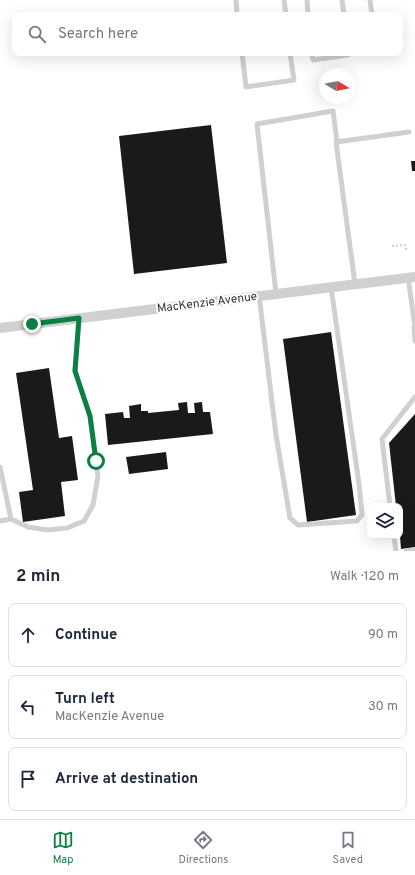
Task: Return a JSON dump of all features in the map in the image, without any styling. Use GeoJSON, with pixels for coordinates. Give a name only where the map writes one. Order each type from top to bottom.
{"type":"FeatureCollection","features":[{"type":"Feature","properties":{"kind":"street","name":"MacKenzie Avenue"},"geometry":{"type":"LineString","coordinates":[[0,328],[411,277]]}},
{"type":"Feature","properties":{"kind":"lane"},"geometry":{"type":"LineString","coordinates":[[236,0],[237,12]]}},
{"type":"Feature","properties":{"kind":"lane"},"geometry":{"type":"LineString","coordinates":[[284,0],[286,12]]}},
{"type":"Feature","properties":{"kind":"lane"},"geometry":{"type":"LineString","coordinates":[[307,0],[308,12]]}},
{"type":"Feature","properties":{"kind":"lane"},"geometry":{"type":"LineString","coordinates":[[342,0],[344,12]]}},
{"type":"Feature","properties":{"kind":"lane"},"geometry":{"type":"LineString","coordinates":[[370,0],[372,12]]}},
{"type":"Feature","properties":{"kind":"lane"},"geometry":{"type":"LineString","coordinates":[[242,56],[246,87],[294,80],[290,56]]}},
{"type":"Feature","properties":{"kind":"lane"},"geometry":{"type":"LineString","coordinates":[[312,56],[313,60],[341,56]]}},
{"type":"Feature","properties":{"kind":"lane"},"geometry":{"type":"LineString","coordinates":[[276,293],[257,124],[333,112],[355,284]]}},
{"type":"Feature","properties":{"kind":"lane"},"geometry":{"type":"LineString","coordinates":[[338,142],[409,132]]}},
{"type":"Feature","properties":{"kind":"lane"},"geometry":{"type":"LineString","coordinates":[[411,277],[415,341]]}},
{"type":"Feature","properties":{"kind":"lane"},"geometry":{"type":"LineString","coordinates":[[260,295],[276,435],[290,518],[298,525],[357,521],[362,515],[359,484],[331,287]]}},
{"type":"Feature","properties":{"kind":"lane"},"geometry":{"type":"LineString","coordinates":[[0,521],[11,518],[28,527],[48,530],[67,528],[84,521],[93,505],[98,476],[90,416],[75,371],[79,318]]}},
{"type":"Feature","properties":{"kind":"lane"},"geometry":{"type":"LineString","coordinates":[[390,503],[382,439],[415,397]]}},
{"type":"Feature","properties":{"kind":"lane"},"geometry":{"type":"LineString","coordinates":[[0,467],[11,518]]}},
{"type":"Feature","properties":{"kind":"lane"},"geometry":{"type":"LineString","coordinates":[[394,539],[396,551]]}},
{"type":"Feature","properties":{"kind":"lane"},"geometry":{"type":"LineString","coordinates":[[406,551],[415,550]]}},
{"type":"Feature","properties":{"kind":"path"},"geometry":{"type":"LineString","coordinates":[[392,246],[405,245],[407,251]]}},
{"type":"Feature","properties":{"kind":"building"},"geometry":{"type":"Polygon","coordinates":[[[211,125],[227,263],[134,274],[119,136],[211,125]]]}},
{"type":"Feature","properties":{"kind":"building"},"geometry":{"type":"Polygon","coordinates":[[[411,161],[415,161],[415,171],[412,171],[411,161]]]}},
{"type":"Feature","properties":{"kind":"building"},"geometry":{"type":"Polygon","coordinates":[[[331,332],[356,515],[307,522],[283,339],[331,332]]]}},
{"type":"Feature","properties":{"kind":"building"},"geometry":{"type":"Polygon","coordinates":[[[49,368],[59,438],[72,436],[78,480],[61,482],[65,516],[23,522],[19,492],[33,490],[16,373],[49,368]]]}},
{"type":"Feature","properties":{"kind":"building"},"geometry":{"type":"Polygon","coordinates":[[[187,402],[188,413],[195,413],[194,403],[202,402],[203,412],[210,412],[213,434],[108,445],[105,414],[123,412],[124,418],[130,418],[129,406],[141,404],[141,411],[148,411],[148,413],[179,410],[178,403],[187,402]]]}},
{"type":"Feature","properties":{"kind":"building"},"geometry":{"type":"Polygon","coordinates":[[[415,414],[415,547],[401,549],[400,539],[403,539],[403,503],[396,503],[389,443],[415,414]]]}},
{"type":"Feature","properties":{"kind":"building"},"geometry":{"type":"Polygon","coordinates":[[[166,452],[168,469],[129,474],[126,457],[166,452]]]}},
{"type":"Feature","properties":{"kind":"route"},"geometry":{"type":"LineString","coordinates":[[32,324],[79,318],[75,355],[75,371],[81,393],[90,416],[96,461]]}}]}
